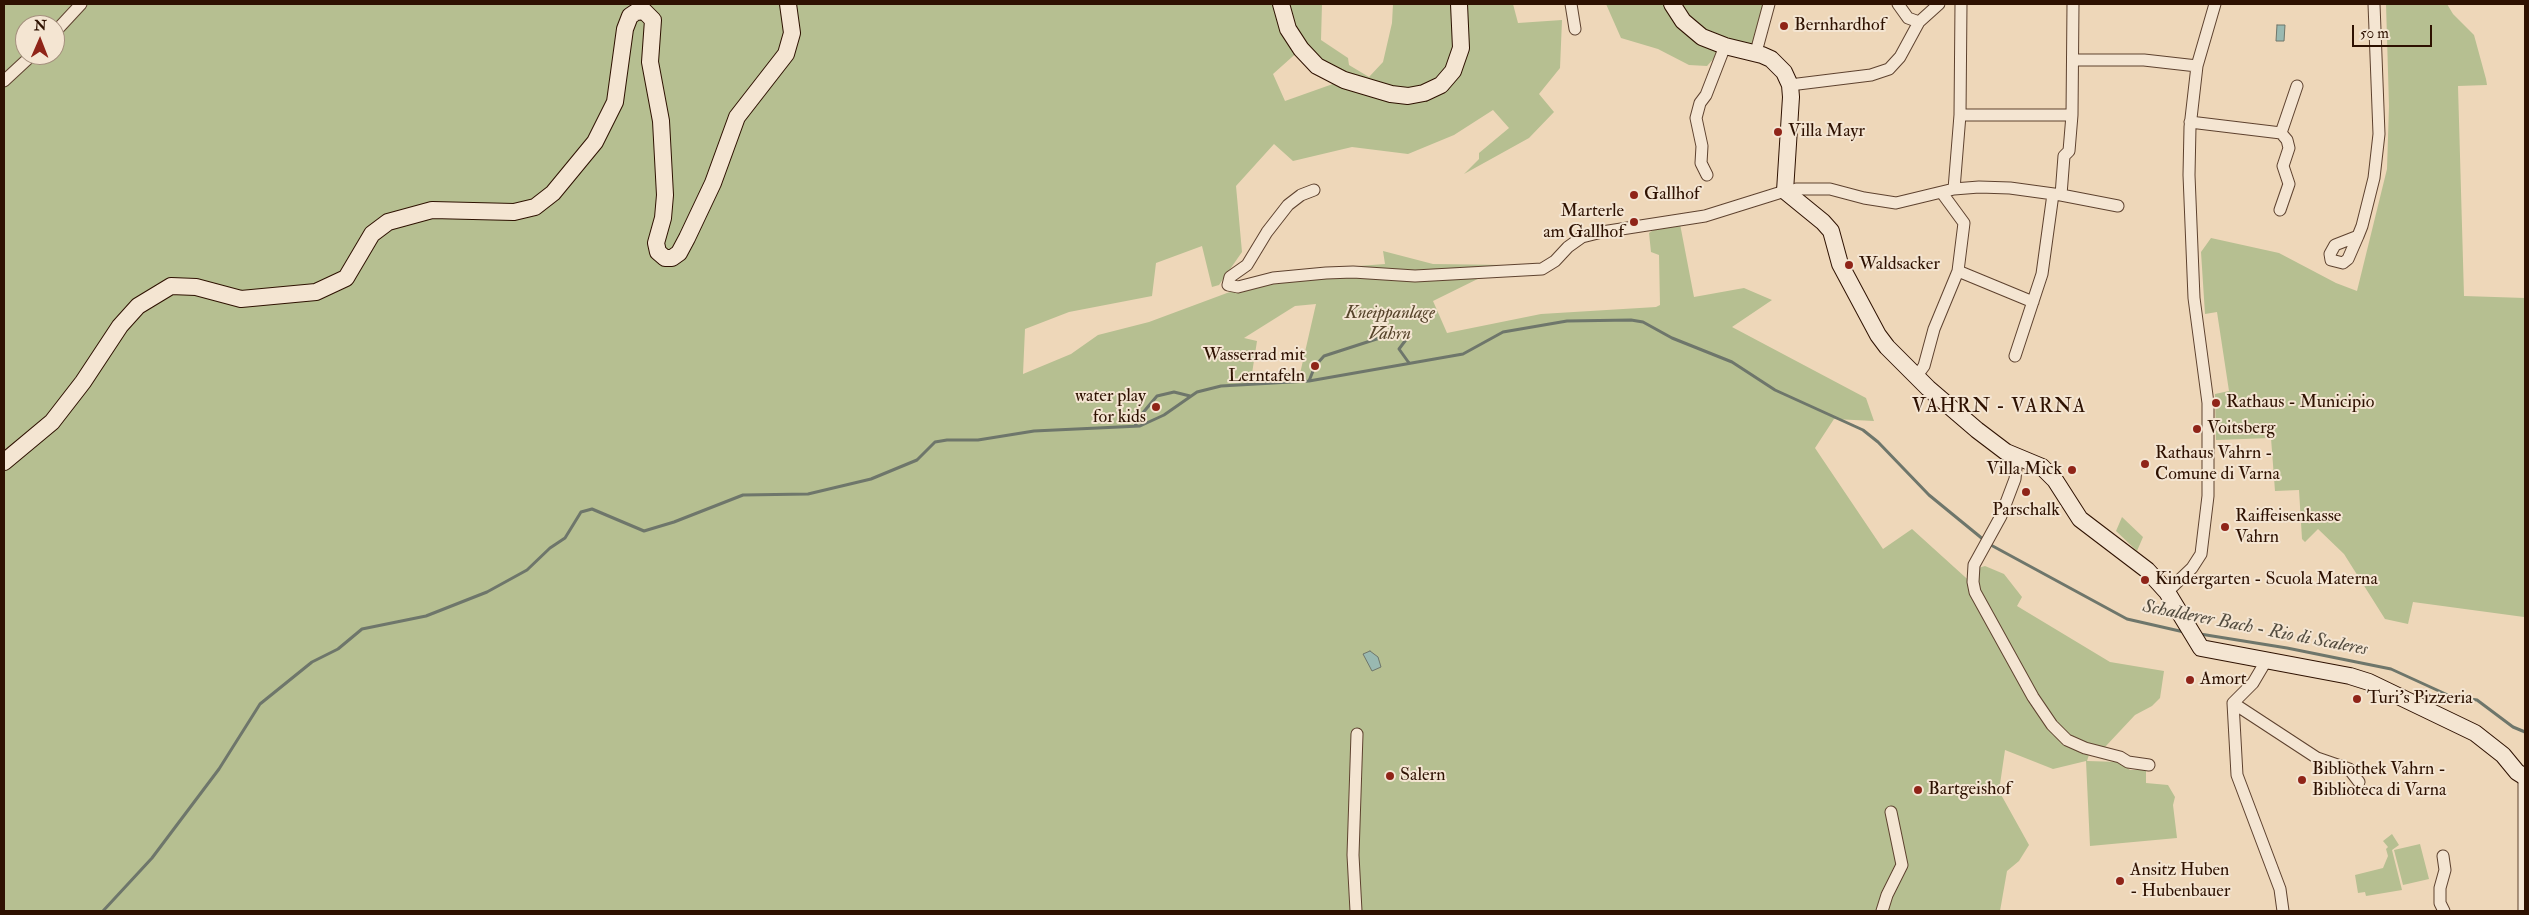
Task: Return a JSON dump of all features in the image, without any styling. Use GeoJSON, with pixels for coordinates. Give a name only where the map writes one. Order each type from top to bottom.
{"type":"FeatureCollection","features":[{"type":"Feature","properties":{"kind":"street"},"geometry":{"type":"LineString","coordinates":[[65,21],[81,4]]}},
{"type":"Feature","properties":{"kind":"street"},"geometry":{"type":"LineString","coordinates":[[4,462],[52,422],[83,382],[120,326],[138,306],[171,286],[196,286],[241,299],[316,292],[346,278],[372,234],[388,222],[432,210],[514,212],[535,207],[553,193],[595,142],[615,102],[625,29],[630,16],[636,12],[644,11],[653,20],[650,62],[660,121],[664,195],[663,218],[656,243],[658,252],[664,258],[672,258],[679,253],[713,183],[737,117],[786,54],[792,33],[788,4]]}},
{"type":"Feature","properties":{"kind":"street"},"geometry":{"type":"LineString","coordinates":[[1281,4],[1288,29],[1301,49],[1317,66],[1344,80],[1391,94],[1408,96],[1424,94],[1441,85],[1453,71],[1462,48],[1459,4]]}},
{"type":"Feature","properties":{"kind":"street"},"geometry":{"type":"LineString","coordinates":[[1571,4],[1575,29]]}},
{"type":"Feature","properties":{"kind":"street"},"geometry":{"type":"LineString","coordinates":[[1672,4],[1692,30],[1725,46],[1756,52],[1780,66],[1790,85],[1787,194]]}},
{"type":"Feature","properties":{"kind":"street"},"geometry":{"type":"LineString","coordinates":[[1756,52],[1769,4]]}},
{"type":"Feature","properties":{"kind":"street"},"geometry":{"type":"LineString","coordinates":[[1898,4],[1908,18],[1919,22]]}},
{"type":"Feature","properties":{"kind":"street"},"geometry":{"type":"LineString","coordinates":[[1790,85],[1871,75],[1889,70],[1900,57],[1919,22],[1938,4]]}},
{"type":"Feature","properties":{"kind":"street"},"geometry":{"type":"LineString","coordinates":[[1954,189],[1960,115],[1961,4]]}},
{"type":"Feature","properties":{"kind":"street"},"geometry":{"type":"LineString","coordinates":[[2015,356],[2042,274],[2064,156],[2069,151],[2074,60],[2073,4]]}},
{"type":"Feature","properties":{"kind":"street"},"geometry":{"type":"LineString","coordinates":[[2168,592],[2192,568],[2201,554],[2208,496],[2208,404],[2194,298],[2189,222],[2190,122],[2197,66],[2215,4]]}},
{"type":"Feature","properties":{"kind":"street"},"geometry":{"type":"LineString","coordinates":[[2358,236],[2374,178],[2378,134],[2374,4]]}},
{"type":"Feature","properties":{"kind":"street"},"geometry":{"type":"LineString","coordinates":[[1707,175],[1701,163],[1702,146],[1696,118],[1700,103],[1706,95],[1725,46]]}},
{"type":"Feature","properties":{"kind":"street"},"geometry":{"type":"LineString","coordinates":[[2074,60],[2144,60],[2197,66]]}},
{"type":"Feature","properties":{"kind":"street"},"geometry":{"type":"LineString","coordinates":[[4,80],[21,65]]}},
{"type":"Feature","properties":{"kind":"street"},"geometry":{"type":"LineString","coordinates":[[2281,133],[2297,86]]}},
{"type":"Feature","properties":{"kind":"street"},"geometry":{"type":"LineString","coordinates":[[1960,115],[2072,115]]}},
{"type":"Feature","properties":{"kind":"street"},"geometry":{"type":"LineString","coordinates":[[2190,122],[2281,133],[2287,140],[2289,148],[2282,166],[2289,184],[2280,210]]}},
{"type":"Feature","properties":{"kind":"street"},"geometry":{"type":"LineString","coordinates":[[1314,190],[1300,195],[1288,205],[1267,232],[1247,264],[1230,277],[1228,285],[1238,287],[1273,278],[1326,273],[1353,272],[1415,276],[1542,269],[1555,261],[1568,246],[1582,237],[1602,232],[1705,216],[1796,190],[1830,189],[1864,198],[1896,202],[1954,189],[2010,188],[2057,194],[2118,206]]}},
{"type":"Feature","properties":{"kind":"street"},"geometry":{"type":"LineString","coordinates":[[1916,377],[1924,366],[1934,328],[1958,271],[1964,223],[1942,193]]}},
{"type":"Feature","properties":{"kind":"street"},"geometry":{"type":"LineString","coordinates":[[1787,194],[1830,231],[1840,264],[1878,335],[1916,377],[1977,430],[2006,452],[2042,467],[2055,480],[2080,519],[2147,570],[2168,592],[2201,648],[2350,676],[2370,682],[2474,733],[2503,755],[2516,772],[2525,777],[2524,911]]}},
{"type":"Feature","properties":{"kind":"street"},"geometry":{"type":"LineString","coordinates":[[1958,271],[2033,302]]}},
{"type":"Feature","properties":{"kind":"street"},"geometry":{"type":"LineString","coordinates":[[2016,457],[2014,479],[1973,574],[1975,592],[2033,697],[2052,725],[2067,740],[2084,748],[2120,757],[2128,762],[2149,765]]}},
{"type":"Feature","properties":{"kind":"street"},"geometry":{"type":"LineString","coordinates":[[2266,661],[2253,683],[2233,703],[2237,775],[2280,889],[2282,911]]}},
{"type":"Feature","properties":{"kind":"street"},"geometry":{"type":"LineString","coordinates":[[2233,703],[2317,758],[2348,770],[2359,782]]}},
{"type":"Feature","properties":{"kind":"street"},"geometry":{"type":"LineString","coordinates":[[1356,911],[1353,855],[1357,734]]}},
{"type":"Feature","properties":{"kind":"street"},"geometry":{"type":"LineString","coordinates":[[1882,911],[1887,895],[1902,865],[1891,812]]}},
{"type":"Feature","properties":{"kind":"street"},"geometry":{"type":"LineString","coordinates":[[2443,856],[2445,870],[2440,888],[2440,903],[2444,911]]}},
{"type":"Feature","properties":{"kind":"green space","name":"Kneippanlage Vahrn"},"geometry":{"type":"Polygon","coordinates":[[[4,4],[1322,4],[1321,40],[1348,58],[1349,65],[1369,77],[1383,62],[1392,23],[1393,4],[1513,4],[1518,23],[1562,20],[1560,68],[1539,94],[1554,112],[1529,138],[1464,174],[1479,159],[1479,153],[1509,128],[1493,110],[1454,135],[1408,154],[1352,147],[1293,161],[1274,144],[1236,186],[1242,252],[1219,285],[1212,287],[1202,246],[1156,263],[1152,296],[1069,312],[1025,329],[1023,374],[1071,354],[1098,335],[1149,322],[1227,293],[1306,270],[1385,264],[1383,251],[1433,264],[1506,265],[1433,301],[1447,333],[1541,314],[1656,307],[1660,305],[1659,255],[1651,252],[1649,233],[1655,229],[1680,224],[1694,297],[1744,288],[1772,300],[1732,327],[1866,398],[1874,421],[1834,419],[1815,448],[1883,549],[1912,529],[1975,586],[1978,568],[1985,566],[2004,574],[2022,597],[2017,606],[2110,662],[2164,671],[2160,698],[2152,706],[2135,715],[2105,747],[2092,745],[2087,761],[2120,762],[2130,770],[2146,770],[2146,783],[2168,785],[2175,797],[2173,805],[2177,838],[2090,846],[2086,761],[2053,769],[2005,750],[1999,791],[2029,845],[2019,861],[2007,871],[2000,911],[4,911],[4,4]],[[1301,49],[1273,74],[1285,101],[1344,80],[1301,49]],[[1316,304],[1295,306],[1244,338],[1257,341],[1251,380],[1299,378],[1316,304]]]}},
{"type":"Feature","properties":{"kind":"green space"},"geometry":{"type":"Polygon","coordinates":[[[1606,4],[1769,4],[1756,52],[1725,46],[1707,66],[1689,65],[1658,49],[1621,38],[1606,4]]]}},
{"type":"Feature","properties":{"kind":"green space"},"geometry":{"type":"Polygon","coordinates":[[[2386,4],[2447,4],[2453,14],[2474,35],[2486,79],[2487,85],[2458,86],[2464,296],[2525,298],[2524,617],[2413,602],[2408,624],[2385,619],[2344,554],[2318,529],[2305,542],[2302,539],[2299,490],[2275,491],[2271,438],[2216,440],[2215,394],[2229,391],[2217,312],[2205,314],[2201,252],[2211,238],[2279,253],[2336,283],[2357,291],[2387,169],[2389,106],[2386,4]]]}},
{"type":"Feature","properties":{"kind":"green space"},"geometry":{"type":"Polygon","coordinates":[[[2122,517],[2143,537],[2137,551],[2116,531],[2122,517]]]}},
{"type":"Feature","properties":{"kind":"green space"},"geometry":{"type":"Polygon","coordinates":[[[2392,834],[2399,845],[2392,850],[2402,890],[2366,896],[2365,892],[2358,893],[2355,875],[2383,868],[2388,856],[2386,849],[2388,847],[2383,841],[2392,834]]]}},
{"type":"Feature","properties":{"kind":"green space"},"geometry":{"type":"Polygon","coordinates":[[[2420,844],[2429,879],[2403,885],[2394,850],[2420,844]]]}},
{"type":"Feature","properties":{"kind":"water"},"geometry":{"type":"Polygon","coordinates":[[[2277,25],[2285,25],[2284,41],[2276,41],[2277,25]]]}},
{"type":"Feature","properties":{"kind":"water"},"geometry":{"type":"Polygon","coordinates":[[[1370,651],[1378,657],[1381,667],[1372,671],[1363,654],[1370,651]]]}},
{"type":"Feature","properties":{"kind":"waterway","name":"Schalderer Bach - Rio di Scaleres"},"geometry":{"type":"LineString","coordinates":[[103,911],[152,858],[219,769],[260,704],[312,662],[338,649],[362,629],[426,616],[487,592],[527,570],[550,548],[565,538],[581,512],[592,509],[644,531],[674,522],[743,495],[808,494],[871,479],[917,460],[935,442],[978,440],[1034,431],[1140,426],[1164,415],[1197,392],[1221,386],[1309,381],[1463,354],[1503,332],[1567,321],[1631,320],[1643,322],[1672,338],[1732,362],[1775,390],[1863,430],[1878,442],[1929,495],[1984,540]]}},
{"type":"Feature","properties":{"kind":"waterway"},"geometry":{"type":"LineString","coordinates":[[1309,381],[1315,366],[1324,356],[1392,334]]}},
{"type":"Feature","properties":{"kind":"waterway"},"geometry":{"type":"LineString","coordinates":[[1406,334],[1408,337],[1399,349],[1409,363]]}},
{"type":"Feature","properties":{"kind":"waterway"},"geometry":{"type":"LineString","coordinates":[[1135,426],[1141,415],[1157,396],[1174,392],[1190,396]]}},
{"type":"Feature","properties":{"kind":"waterway","name":"Schalderer Bach - Rio di Scaleres"},"geometry":{"type":"LineString","coordinates":[[1989,544],[2127,619],[2184,632]]}},
{"type":"Feature","properties":{"kind":"waterway","name":"Schalderer Bach - Rio di Scaleres"},"geometry":{"type":"LineString","coordinates":[[2200,634],[2287,648],[2391,669],[2450,696],[2477,700],[2513,727],[2525,732]]}},
{"type":"Feature","properties":{"kind":"place","name":"Bernhardhof"},"geometry":{"type":"Point","coordinates":[1784,26]}},
{"type":"Feature","properties":{"kind":"place","name":"Villa Mayr"},"geometry":{"type":"Point","coordinates":[1778,132]}},
{"type":"Feature","properties":{"kind":"place","name":"Gallhof"},"geometry":{"type":"Point","coordinates":[1634,195]}},
{"type":"Feature","properties":{"kind":"place","name":"Marterle am Gallhof"},"geometry":{"type":"Point","coordinates":[1634,222]}},
{"type":"Feature","properties":{"kind":"place","name":"Waldsacker"},"geometry":{"type":"Point","coordinates":[1849,265]}},
{"type":"Feature","properties":{"kind":"place","name":"Wasserrad mit Lerntafeln"},"geometry":{"type":"Point","coordinates":[1315,366]}},
{"type":"Feature","properties":{"kind":"place","name":"Rathaus - Municipio"},"geometry":{"type":"Point","coordinates":[2216,403]}},
{"type":"Feature","properties":{"kind":"place","name":"water play for kids"},"geometry":{"type":"Point","coordinates":[1156,407]}},
{"type":"Feature","properties":{"kind":"place","name":"Voitsberg"},"geometry":{"type":"Point","coordinates":[2197,429]}},
{"type":"Feature","properties":{"kind":"place","name":"Rathaus Vahrn - Comune di Varna"},"geometry":{"type":"Point","coordinates":[2145,464]}},
{"type":"Feature","properties":{"kind":"place","name":"Villa Mick"},"geometry":{"type":"Point","coordinates":[2072,470]}},
{"type":"Feature","properties":{"kind":"place","name":"Parschalk"},"geometry":{"type":"Point","coordinates":[2026,492]}},
{"type":"Feature","properties":{"kind":"place","name":"Raiffeisenkasse Vahrn"},"geometry":{"type":"Point","coordinates":[2225,527]}},
{"type":"Feature","properties":{"kind":"place","name":"Kindergarten - Scuola Materna"},"geometry":{"type":"Point","coordinates":[2145,580]}},
{"type":"Feature","properties":{"kind":"place","name":"Amort"},"geometry":{"type":"Point","coordinates":[2190,680]}},
{"type":"Feature","properties":{"kind":"place","name":"Turi's Pizzeria"},"geometry":{"type":"Point","coordinates":[2357,699]}},
{"type":"Feature","properties":{"kind":"place","name":"Salern"},"geometry":{"type":"Point","coordinates":[1390,776]}},
{"type":"Feature","properties":{"kind":"place","name":"Bibliothek Vahrn - Biblioteca di Varna"},"geometry":{"type":"Point","coordinates":[2302,780]}},
{"type":"Feature","properties":{"kind":"place","name":"Bartgeishof"},"geometry":{"type":"Point","coordinates":[1918,790]}},
{"type":"Feature","properties":{"kind":"place","name":"Ansitz Huben - Hubenbauer"},"geometry":{"type":"Point","coordinates":[2120,881]}},
{"type":"Feature","properties":{"kind":"district","name":"VAHRN - VARNA"},"geometry":{"type":"Point","coordinates":[1999,408]}}]}
